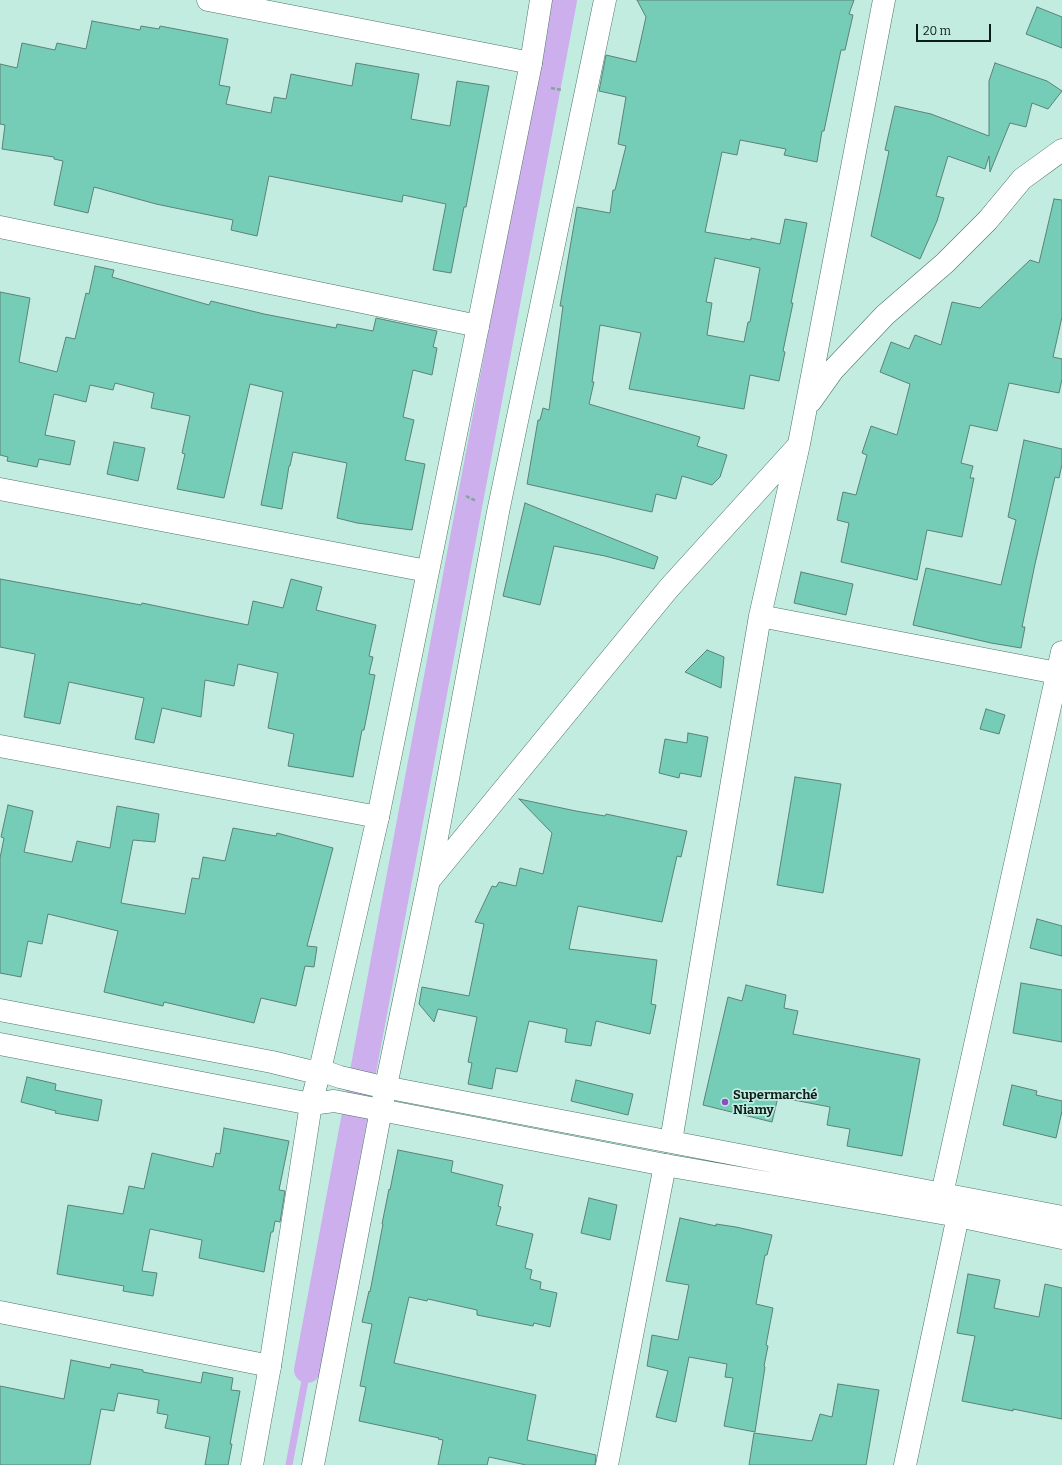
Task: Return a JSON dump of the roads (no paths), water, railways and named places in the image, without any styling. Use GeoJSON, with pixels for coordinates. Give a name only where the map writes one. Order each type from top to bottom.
{"type":"FeatureCollection","features":[{"type":"Feature","properties":{"kind":"street"},"geometry":{"type":"LineString","coordinates":[[208,0],[531,63]]}},
{"type":"Feature","properties":{"kind":"street"},"geometry":{"type":"LineString","coordinates":[[252,1465],[270,1366],[311,1104],[330,1074],[378,817],[531,63],[541,0]]}},
{"type":"Feature","properties":{"kind":"street"},"geometry":{"type":"LineString","coordinates":[[313,1465],[375,1109],[430,880],[498,512],[604,0]]}},
{"type":"Feature","properties":{"kind":"street"},"geometry":{"type":"LineString","coordinates":[[671,1141],[760,616],[799,444],[884,0]]}},
{"type":"Feature","properties":{"kind":"street"},"geometry":{"type":"LineString","coordinates":[[806,406],[833,370],[885,315],[945,263],[988,220],[1022,179],[1062,150]]}},
{"type":"Feature","properties":{"kind":"street"},"geometry":{"type":"LineString","coordinates":[[0,227],[478,326]]}},
{"type":"Feature","properties":{"kind":"street"},"geometry":{"type":"LineString","coordinates":[[430,880],[669,588],[799,444]]}},
{"type":"Feature","properties":{"kind":"street"},"geometry":{"type":"LineString","coordinates":[[0,489],[427,571]]}},
{"type":"Feature","properties":{"kind":"street"},"geometry":{"type":"LineString","coordinates":[[760,616],[1061,666],[942,1194]]}},
{"type":"Feature","properties":{"kind":"street"},"geometry":{"type":"LineString","coordinates":[[0,746],[378,817]]}},
{"type":"Feature","properties":{"kind":"street"},"geometry":{"type":"LineString","coordinates":[[0,1010],[272,1062],[380,1086],[1062,1217]]}},
{"type":"Feature","properties":{"kind":"street"},"geometry":{"type":"LineString","coordinates":[[0,1044],[311,1104],[334,1101],[665,1165],[958,1216],[1062,1238]]}},
{"type":"Feature","properties":{"kind":"street"},"geometry":{"type":"LineString","coordinates":[[607,1465],[665,1165]]}},
{"type":"Feature","properties":{"kind":"street"},"geometry":{"type":"LineString","coordinates":[[904,1465],[958,1216]]}},
{"type":"Feature","properties":{"kind":"street"},"geometry":{"type":"LineString","coordinates":[[0,1312],[270,1366]]}},
{"type":"Feature","properties":{"kind":"waterway"},"geometry":{"type":"LineString","coordinates":[[307,1370],[564,0]]}},
{"type":"Feature","properties":{"kind":"waterway"},"geometry":{"type":"LineString","coordinates":[[289,1465],[307,1370]]}},
{"type":"Feature","properties":{"kind":"place","name":"Supermarché Niamy"},"geometry":{"type":"Point","coordinates":[725,1102]}}]}
